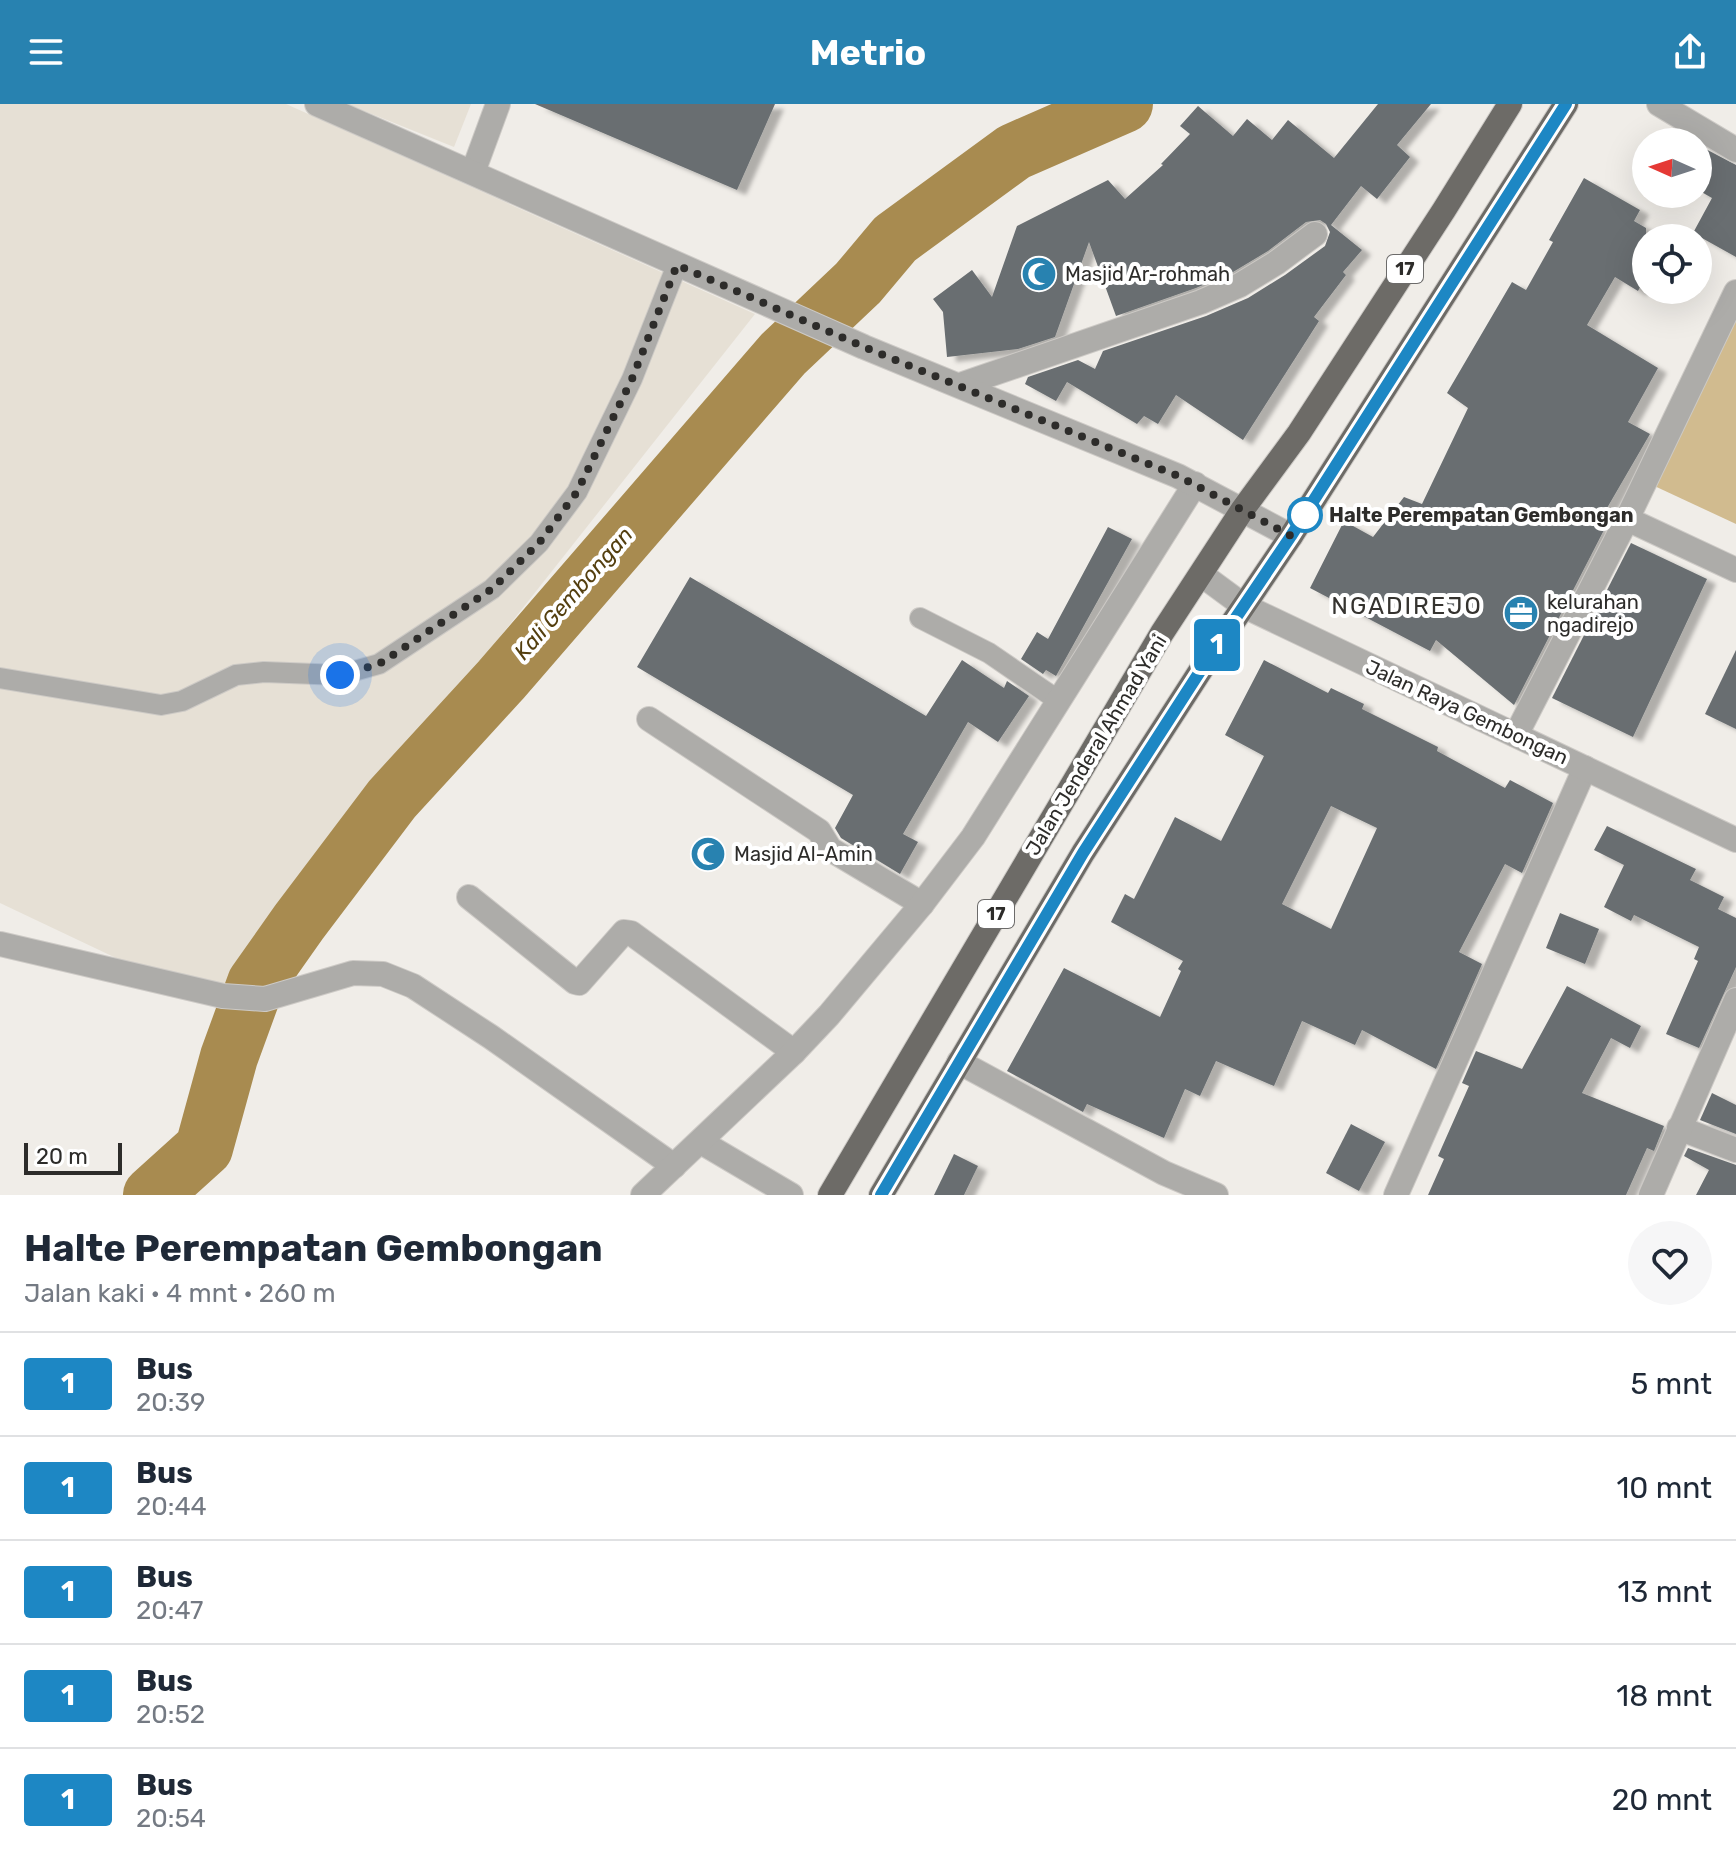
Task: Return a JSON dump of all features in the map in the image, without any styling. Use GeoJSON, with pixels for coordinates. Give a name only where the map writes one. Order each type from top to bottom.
{"type":"FeatureCollection","features":[{"type":"Feature","properties":{"kind":"highway","name":"Jalan Jenderal Ahmad Yani"},"geometry":{"type":"LineString","coordinates":[[830,1195],[1162,633],[1243,509],[1299,433],[1510,104]]}},
{"type":"Feature","properties":{"kind":"highway","name":"17"},"geometry":{"type":"LineString","coordinates":[[881,1195],[1083,853],[1291,536],[1566,104]]}},
{"type":"Feature","properties":{"kind":"street"},"geometry":{"type":"LineString","coordinates":[[317,104],[864,347],[1195,484],[1291,536]]}},
{"type":"Feature","properties":{"kind":"street"},"geometry":{"type":"LineString","coordinates":[[473,172],[498,104]]}},
{"type":"Feature","properties":{"kind":"street"},"geometry":{"type":"LineString","coordinates":[[1659,104],[1736,150]]}},
{"type":"Feature","properties":{"kind":"street"},"geometry":{"type":"LineString","coordinates":[[960,385],[1240,285],[1315,234]]}},
{"type":"Feature","properties":{"kind":"street"},"geometry":{"type":"LineString","coordinates":[[1516,735],[1627,519],[1736,292]]}},
{"type":"Feature","properties":{"kind":"street"},"geometry":{"type":"LineString","coordinates":[[643,1195],[794,1052],[922,904],[973,837],[1195,484]]}},
{"type":"Feature","properties":{"kind":"street"},"geometry":{"type":"LineString","coordinates":[[1627,519],[1736,570]]}},
{"type":"Feature","properties":{"kind":"street","name":"Jalan Raya Gembongan"},"geometry":{"type":"LineString","coordinates":[[1202,575],[1244,606],[1736,840]]}},
{"type":"Feature","properties":{"kind":"street"},"geometry":{"type":"LineString","coordinates":[[649,719],[819,831],[830,849],[922,904]]}},
{"type":"Feature","properties":{"kind":"street"},"geometry":{"type":"LineString","coordinates":[[1396,1195],[1585,768]]}},
{"type":"Feature","properties":{"kind":"street"},"geometry":{"type":"LineString","coordinates":[[469,897],[579,983],[624,932],[631,933],[794,1052]]}},
{"type":"Feature","properties":{"kind":"street"},"geometry":{"type":"LineString","coordinates":[[0,944],[223,996],[265,999],[353,973],[383,974],[413,986],[491,1037],[674,1166]]}},
{"type":"Feature","properties":{"kind":"street"},"geometry":{"type":"LineString","coordinates":[[1651,1195],[1736,1000]]}},
{"type":"Feature","properties":{"kind":"street"},"geometry":{"type":"LineString","coordinates":[[959,1062],[1164,1173],[1216,1195]]}},
{"type":"Feature","properties":{"kind":"street"},"geometry":{"type":"LineString","coordinates":[[1679,1128],[1736,1150]]}},
{"type":"Feature","properties":{"kind":"street"},"geometry":{"type":"LineString","coordinates":[[701,1142],[791,1195]]}},
{"type":"Feature","properties":{"kind":"lane"},"geometry":{"type":"LineString","coordinates":[[0,678],[161,705],[182,701],[236,675],[264,672],[340,675],[379,664],[492,589],[539,543],[577,492],[632,379],[677,265]]}},
{"type":"Feature","properties":{"kind":"lane"},"geometry":{"type":"LineString","coordinates":[[920,618],[989,653],[1059,701]]}},
{"type":"Feature","properties":{"kind":"shaded area"},"geometry":{"type":"Polygon","coordinates":[[[0,104],[286,104],[755,314],[211,1003],[0,903],[0,104]]]}},
{"type":"Feature","properties":{"kind":"shaded area"},"geometry":{"type":"Polygon","coordinates":[[[347,104],[471,104],[454,147],[347,104]]]}},
{"type":"Feature","properties":{"kind":"shaded area"},"geometry":{"type":"Polygon","coordinates":[[[1736,307],[1736,524],[1648,483],[1736,307]]]}},
{"type":"Feature","properties":{"kind":"building"},"geometry":{"type":"Polygon","coordinates":[[[535,104],[775,104],[737,190],[535,104]]]}},
{"type":"Feature","properties":{"kind":"building"},"geometry":{"type":"Polygon","coordinates":[[[1378,104],[1431,104],[1397,145],[1410,157],[1377,199],[1361,186],[1331,225],[1362,250],[1343,272],[1346,275],[1314,317],[1319,321],[1243,440],[1176,395],[1158,424],[1144,416],[1137,424],[1067,382],[1056,401],[1025,384],[1028,377],[1078,360],[1095,369],[1103,351],[1206,316],[1248,298],[1325,246],[1330,232],[1320,220],[1306,222],[1268,251],[1233,272],[1116,316],[1089,242],[1055,337],[1018,349],[947,357],[943,312],[933,299],[972,270],[992,297],[1017,226],[1108,180],[1125,199],[1163,165],[1190,134],[1180,126],[1198,106],[1233,136],[1247,119],[1272,140],[1288,120],[1334,158],[1378,104]]]}},
{"type":"Feature","properties":{"kind":"building"},"geometry":{"type":"Polygon","coordinates":[[[1712,152],[1736,165],[1736,257],[1712,244],[1712,224],[1698,224],[1707,208],[1712,208],[1712,152]]]}},
{"type":"Feature","properties":{"kind":"building"},"geometry":{"type":"Polygon","coordinates":[[[1584,178],[1640,210],[1634,221],[1639,224],[1632,224],[1632,287],[1615,277],[1587,325],[1658,368],[1628,422],[1650,434],[1596,527],[1604,530],[1514,705],[1436,640],[1430,651],[1310,588],[1344,521],[1373,537],[1404,497],[1422,504],[1468,408],[1447,393],[1512,282],[1526,290],[1553,242],[1549,240],[1584,178]]]}},
{"type":"Feature","properties":{"kind":"building"},"geometry":{"type":"Polygon","coordinates":[[[1108,527],[1132,539],[1056,676],[1046,670],[1043,674],[1021,659],[1037,632],[1048,639],[1108,527]]]}},
{"type":"Feature","properties":{"kind":"building"},"geometry":{"type":"Polygon","coordinates":[[[1631,543],[1707,579],[1633,737],[1552,698],[1631,543]]]}},
{"type":"Feature","properties":{"kind":"building"},"geometry":{"type":"Polygon","coordinates":[[[690,577],[926,716],[962,660],[1004,688],[1007,681],[1029,696],[998,742],[968,722],[903,834],[918,842],[900,874],[841,838],[835,828],[853,795],[637,667],[690,577]]]}},
{"type":"Feature","properties":{"kind":"building"},"geometry":{"type":"Polygon","coordinates":[[[1736,650],[1736,729],[1705,714],[1736,650]]]}},
{"type":"Feature","properties":{"kind":"building"},"geometry":{"type":"Polygon","coordinates":[[[1264,660],[1328,693],[1331,688],[1364,704],[1362,709],[1438,747],[1437,751],[1505,788],[1510,780],[1553,803],[1522,873],[1505,864],[1459,952],[1482,964],[1436,1069],[1362,1030],[1355,1045],[1302,1021],[1274,1086],[1216,1061],[1200,1096],[1185,1089],[1164,1138],[1087,1104],[1083,1112],[1007,1071],[1064,968],[1160,1017],[1183,961],[1111,922],[1125,894],[1134,899],[1175,817],[1221,841],[1264,756],[1225,735],[1264,660]],[[1331,806],[1282,904],[1331,929],[1377,828],[1331,806]]]}},
{"type":"Feature","properties":{"kind":"building"},"geometry":{"type":"Polygon","coordinates":[[[1607,826],[1696,869],[1690,880],[1724,897],[1718,909],[1736,918],[1736,967],[1699,1048],[1666,1034],[1698,961],[1694,959],[1699,947],[1634,915],[1631,921],[1604,907],[1624,865],[1594,850],[1607,826]]]}},
{"type":"Feature","properties":{"kind":"building"},"geometry":{"type":"Polygon","coordinates":[[[1560,913],[1599,929],[1585,964],[1546,948],[1560,913]]]}},
{"type":"Feature","properties":{"kind":"building"},"geometry":{"type":"Polygon","coordinates":[[[1567,986],[1641,1026],[1630,1048],[1611,1038],[1582,1093],[1664,1126],[1654,1151],[1647,1148],[1626,1195],[1428,1195],[1444,1159],[1438,1156],[1469,1086],[1462,1083],[1476,1051],[1522,1069],[1567,986]]]}},
{"type":"Feature","properties":{"kind":"building"},"geometry":{"type":"Polygon","coordinates":[[[1712,1093],[1736,1105],[1736,1134],[1700,1120],[1712,1093]]]}},
{"type":"Feature","properties":{"kind":"building"},"geometry":{"type":"Polygon","coordinates":[[[1351,1124],[1385,1142],[1359,1191],[1326,1173],[1351,1124]]]}},
{"type":"Feature","properties":{"kind":"building"},"geometry":{"type":"Polygon","coordinates":[[[1688,1148],[1736,1165],[1736,1195],[1696,1195],[1709,1170],[1684,1156],[1688,1148]]]}},
{"type":"Feature","properties":{"kind":"building"},"geometry":{"type":"Polygon","coordinates":[[[954,1154],[978,1166],[964,1195],[934,1195],[954,1154]]]}},
{"type":"Feature","properties":{"kind":"waterway","name":"Kali Gembongan"},"geometry":{"type":"LineString","coordinates":[[152,1195],[204,1148],[229,1057],[256,983],[299,922],[392,799],[501,680],[783,354],[858,283],[895,239],[1014,152],[1124,104]]}},
{"type":"Feature","properties":{"kind":"bus line","name":"1"},"geometry":{"type":"LineString","coordinates":[[881,1195],[1083,853],[1291,536],[1566,104]]}},
{"type":"Feature","properties":{"kind":"place","name":"Masjid Ar-rohmah"},"geometry":{"type":"Point","coordinates":[1039,274]}},
{"type":"Feature","properties":{"kind":"place","name":"Halte Perempatan Gembongan"},"geometry":{"type":"Point","coordinates":[1305,515]}},
{"type":"Feature","properties":{"kind":"place","name":"kelurahan ngadirejo"},"geometry":{"type":"Point","coordinates":[1521,613]}},
{"type":"Feature","properties":{"kind":"place","name":"Masjid Al-Amin"},"geometry":{"type":"Point","coordinates":[708,854]}},
{"type":"Feature","properties":{"kind":"district","name":"NGADIREJO"},"geometry":{"type":"Point","coordinates":[1407,606]}},
{"type":"Feature","properties":{"kind":"route"},"geometry":{"type":"LineString","coordinates":[[340,675],[379,664],[402,649],[492,589],[539,543],[577,492],[632,379],[677,265],[864,347],[1178,476],[1291,536],[1305,515]]}}]}
